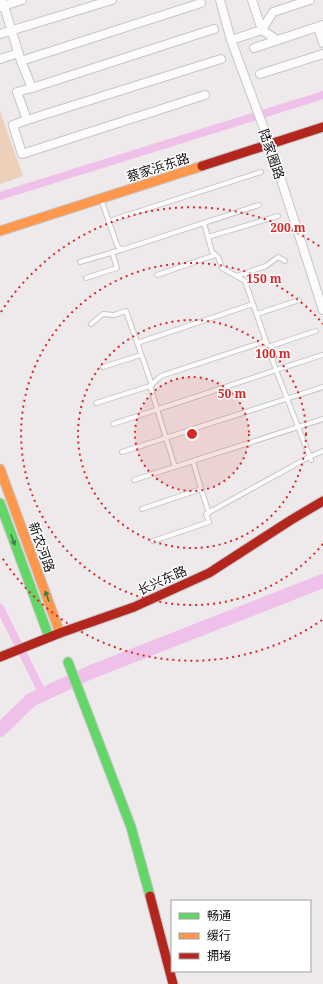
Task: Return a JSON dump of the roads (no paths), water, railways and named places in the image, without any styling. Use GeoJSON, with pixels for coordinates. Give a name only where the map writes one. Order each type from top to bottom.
{"type":"FeatureCollection","features":[{"type":"Feature","properties":{"kind":"street"},"geometry":{"type":"LineString","coordinates":[[22,0],[2,4],[21,61],[32,88]]}},
{"type":"Feature","properties":{"kind":"street"},"geometry":{"type":"LineString","coordinates":[[0,34],[112,0]]}},
{"type":"Feature","properties":{"kind":"street","name":"陆家圈路"},"geometry":{"type":"LineString","coordinates":[[220,0],[232,40],[270,145],[323,310]]}},
{"type":"Feature","properties":{"kind":"street"},"geometry":{"type":"LineString","coordinates":[[252,0],[262,30],[276,40]]}},
{"type":"Feature","properties":{"kind":"street"},"geometry":{"type":"LineString","coordinates":[[232,40],[262,30],[273,12],[310,0]]}},
{"type":"Feature","properties":{"kind":"street"},"geometry":{"type":"LineString","coordinates":[[21,61],[201,4]]}},
{"type":"Feature","properties":{"kind":"street"},"geometry":{"type":"LineString","coordinates":[[254,48],[320,26],[323,43]]}},
{"type":"Feature","properties":{"kind":"street"},"geometry":{"type":"LineString","coordinates":[[27,120],[17,92],[214,29]]}},
{"type":"Feature","properties":{"kind":"street"},"geometry":{"type":"LineString","coordinates":[[0,59],[19,53]]}},
{"type":"Feature","properties":{"kind":"street"},"geometry":{"type":"LineString","coordinates":[[260,74],[323,54]]}},
{"type":"Feature","properties":{"kind":"street"},"geometry":{"type":"LineString","coordinates":[[205,95],[22,154],[13,125],[221,59]]}},
{"type":"Feature","properties":{"kind":"street","name":"蔡家浜东路"},"geometry":{"type":"LineString","coordinates":[[0,231],[323,127]]}},
{"type":"Feature","properties":{"kind":"street","name":"新农河路"},"geometry":{"type":"LineString","coordinates":[[0,469],[60,633]]}},
{"type":"Feature","properties":{"kind":"street","name":"长兴东路"},"geometry":{"type":"LineString","coordinates":[[4,656],[49,637],[134,606],[209,573],[290,520],[323,501]]}},
{"type":"Feature","properties":{"kind":"street","name":"新农河路"},"geometry":{"type":"LineString","coordinates":[[0,503],[49,637]]}},
{"type":"Feature","properties":{"kind":"street"},"geometry":{"type":"LineString","coordinates":[[68,662],[88,711],[131,827],[174,984]]}},
{"type":"Feature","properties":{"kind":"lane"},"geometry":{"type":"LineString","coordinates":[[109,221],[261,172]]}},
{"type":"Feature","properties":{"kind":"lane"},"geometry":{"type":"LineString","coordinates":[[101,199],[117,245],[121,250]]}},
{"type":"Feature","properties":{"kind":"lane"},"geometry":{"type":"LineString","coordinates":[[80,262],[259,205]]}},
{"type":"Feature","properties":{"kind":"lane"},"geometry":{"type":"LineString","coordinates":[[208,237],[278,216]]}},
{"type":"Feature","properties":{"kind":"lane"},"geometry":{"type":"LineString","coordinates":[[204,223],[212,252],[218,257],[222,268],[245,281],[276,370],[310,459]]}},
{"type":"Feature","properties":{"kind":"lane"},"geometry":{"type":"LineString","coordinates":[[86,278],[117,268],[112,252]]}},
{"type":"Feature","properties":{"kind":"lane"},"geometry":{"type":"LineString","coordinates":[[157,275],[215,255]]}},
{"type":"Feature","properties":{"kind":"lane"},"geometry":{"type":"LineString","coordinates":[[237,276],[266,266],[278,257],[285,261]]}},
{"type":"Feature","properties":{"kind":"lane"},"geometry":{"type":"LineString","coordinates":[[257,314],[299,300]]}},
{"type":"Feature","properties":{"kind":"lane"},"geometry":{"type":"LineString","coordinates":[[137,342],[253,304]]}},
{"type":"Feature","properties":{"kind":"lane"},"geometry":{"type":"LineString","coordinates":[[91,324],[103,314],[114,315],[126,311],[141,354],[175,467]]}},
{"type":"Feature","properties":{"kind":"lane"},"geometry":{"type":"LineString","coordinates":[[268,347],[316,331]]}},
{"type":"Feature","properties":{"kind":"lane"},"geometry":{"type":"LineString","coordinates":[[96,403],[151,386],[161,376],[266,341]]}},
{"type":"Feature","properties":{"kind":"lane"},"geometry":{"type":"LineString","coordinates":[[103,367],[141,354]]}},
{"type":"Feature","properties":{"kind":"lane"},"geometry":{"type":"LineString","coordinates":[[113,424],[322,355]]}},
{"type":"Feature","properties":{"kind":"lane"},"geometry":{"type":"LineString","coordinates":[[122,452],[323,387]]}},
{"type":"Feature","properties":{"kind":"lane"},"geometry":{"type":"LineString","coordinates":[[134,480],[323,419]]}},
{"type":"Feature","properties":{"kind":"lane"},"geometry":{"type":"LineString","coordinates":[[153,541],[209,522],[206,514],[323,451]]}},
{"type":"Feature","properties":{"kind":"lane"},"geometry":{"type":"LineString","coordinates":[[192,461],[209,513]]}},
{"type":"Feature","properties":{"kind":"lane"},"geometry":{"type":"LineString","coordinates":[[142,509],[202,489]]}},
{"type":"Feature","properties":{"kind":"waterway"},"geometry":{"type":"LineString","coordinates":[[0,196],[323,95]]}},
{"type":"Feature","properties":{"kind":"waterway"},"geometry":{"type":"LineString","coordinates":[[0,730],[31,700],[91,672],[323,581]]}},
{"type":"Feature","properties":{"kind":"waterway"},"geometry":{"type":"LineString","coordinates":[[0,608],[43,694]]}}]}
